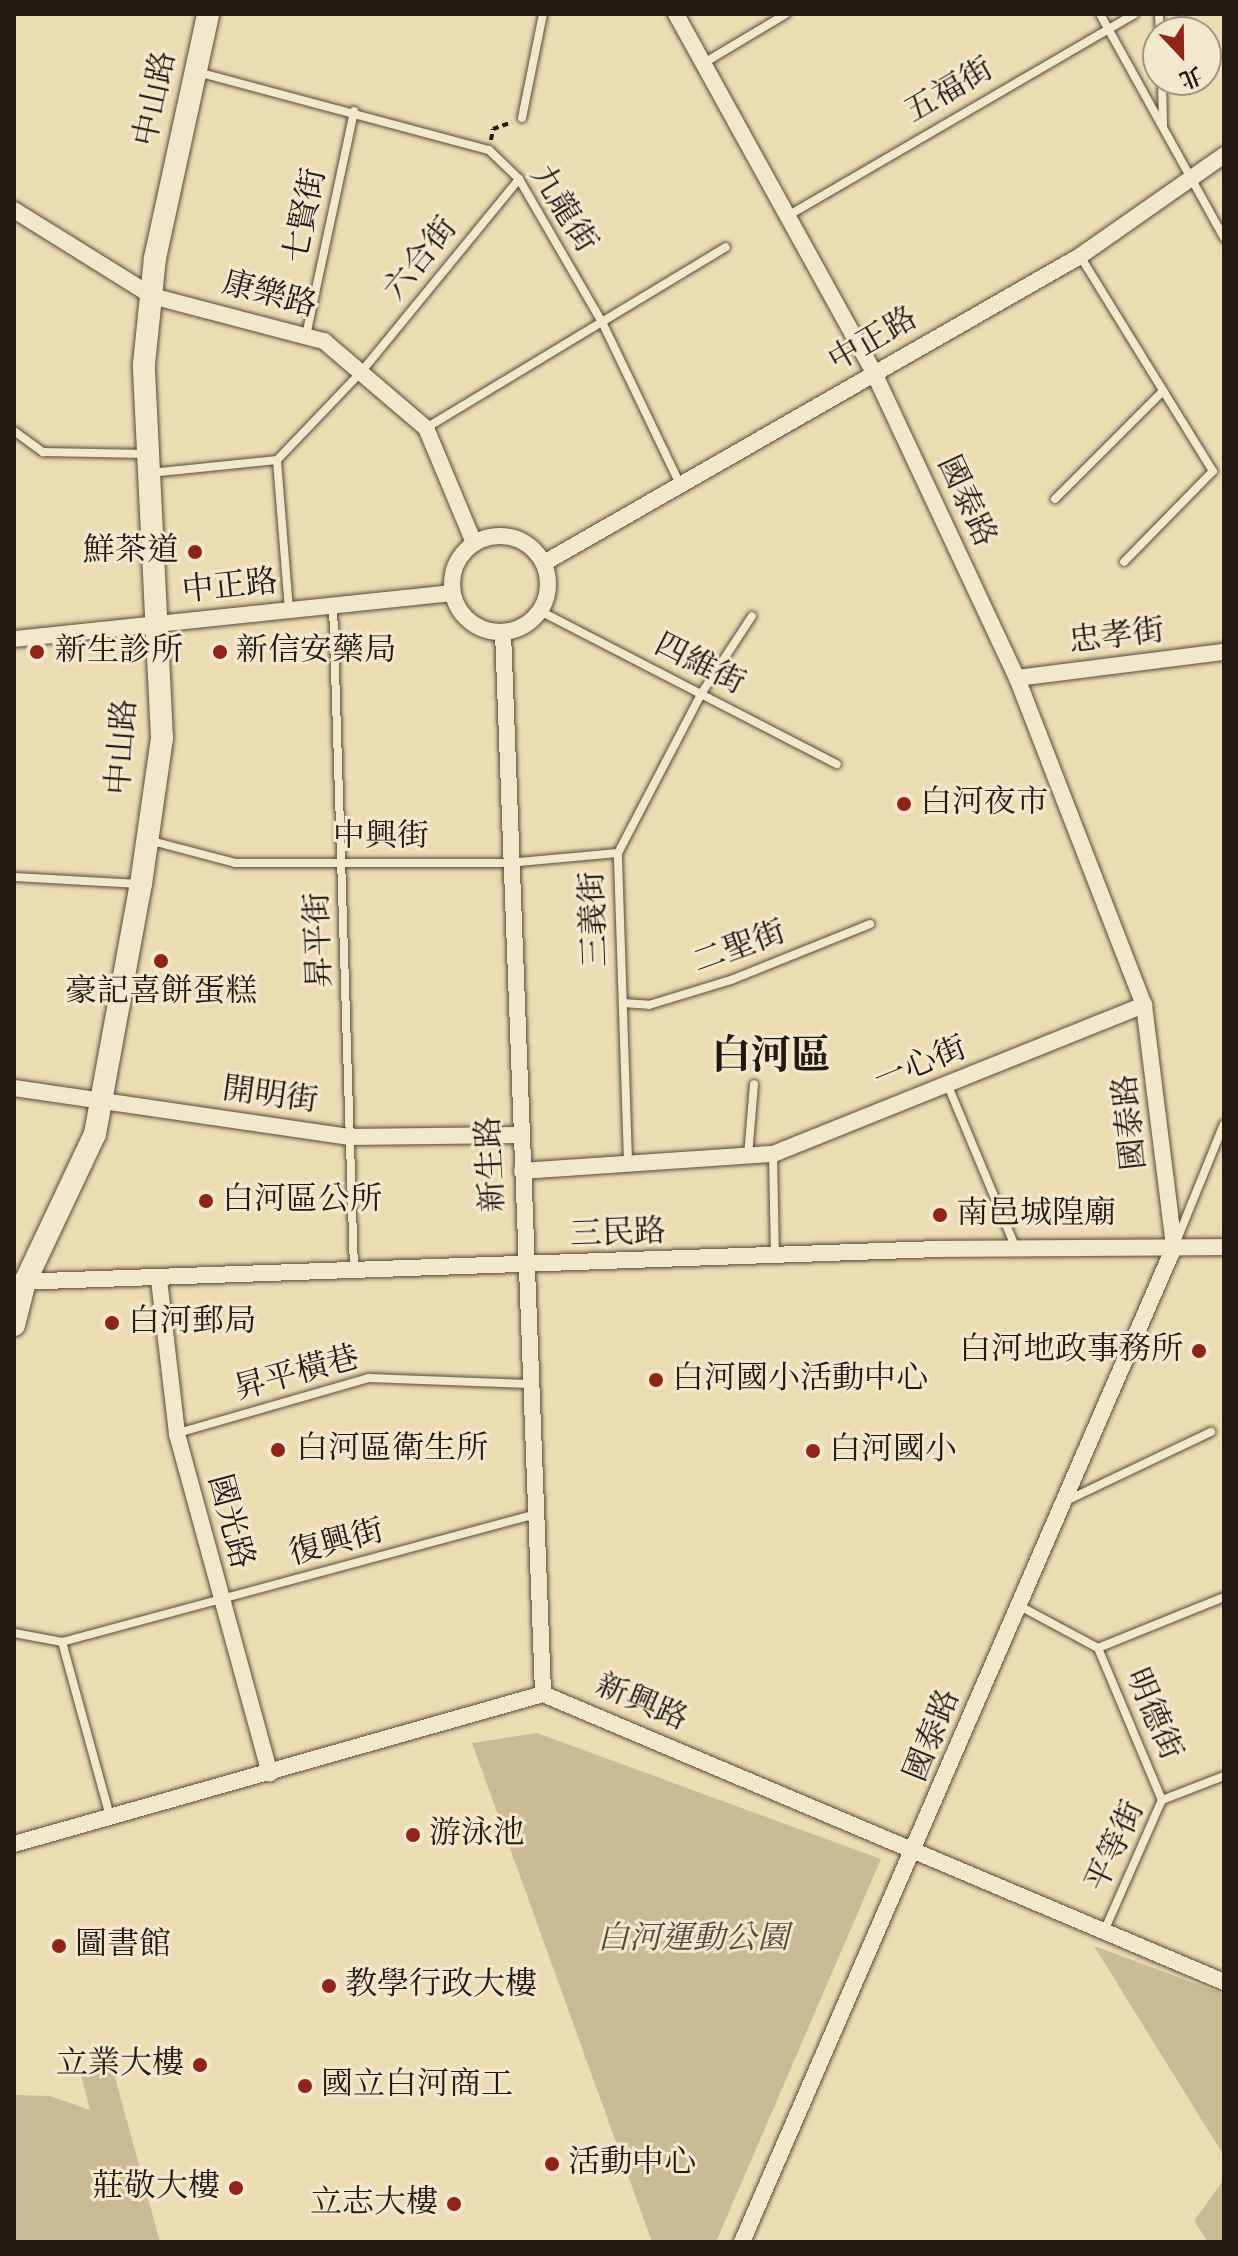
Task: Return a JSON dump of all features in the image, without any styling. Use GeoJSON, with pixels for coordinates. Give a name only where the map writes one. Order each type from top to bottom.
{"type":"FeatureCollection","features":[{"type":"Feature","properties":{"kind":"street","name":"中山路"},"geometry":{"type":"LineString","coordinates":[[14,1325],[20,1282],[85,1161],[104,1102],[141,884],[162,738],[159,624],[144,364],[152,296],[208,14]]}},
{"type":"Feature","properties":{"kind":"street","name":"國泰路"},"geometry":{"type":"LineString","coordinates":[[676,14],[791,214],[874,373],[1017,678],[1144,1005],[1174,1247],[1018,1605],[918,1850],[742,2242]]}},
{"type":"Feature","properties":{"kind":"street","name":"中正路"},"geometry":{"type":"LineString","coordinates":[[544,563],[1080,256],[1224,155]]}},
{"type":"Feature","properties":{"kind":"street","name":"康樂路"},"geometry":{"type":"LineString","coordinates":[[14,210],[152,296],[307,331],[362,371],[426,428],[474,543]]}},
{"type":"Feature","properties":{"kind":"street"},"geometry":{"type":"LineString","coordinates":[[514,537],[544,563],[548,588],[540,611],[503,632],[476,626],[452,593],[455,565],[474,543],[514,537]]}},
{"type":"Feature","properties":{"kind":"street","name":"中正路"},"geometry":{"type":"LineString","coordinates":[[14,639],[452,593]]}},
{"type":"Feature","properties":{"kind":"street","name":"新生路"},"geometry":{"type":"LineString","coordinates":[[503,632],[508,863],[533,1515],[543,1694]]}},
{"type":"Feature","properties":{"kind":"street","name":"忠孝街"},"geometry":{"type":"LineString","coordinates":[[1017,678],[1224,652]]}},
{"type":"Feature","properties":{"kind":"street","name":"一心街"},"geometry":{"type":"LineString","coordinates":[[522,1171],[628,1161],[773,1154],[1144,1005]]}},
{"type":"Feature","properties":{"kind":"street","name":"開明街"},"geometry":{"type":"LineString","coordinates":[[14,1088],[350,1137],[519,1135]]}},
{"type":"Feature","properties":{"kind":"street","name":"三民路"},"geometry":{"type":"LineString","coordinates":[[20,1282],[354,1275],[1015,1246],[1224,1247]]}},
{"type":"Feature","properties":{"kind":"street","name":"國光路"},"geometry":{"type":"LineString","coordinates":[[159,1280],[177,1434],[220,1601],[270,1773]]}},
{"type":"Feature","properties":{"kind":"street","name":"新興路"},"geometry":{"type":"LineString","coordinates":[[14,1844],[543,1694],[1105,1929],[1224,1982]]}},
{"type":"Feature","properties":{"kind":"lane"},"geometry":{"type":"LineString","coordinates":[[522,118],[543,14]]}},
{"type":"Feature","properties":{"kind":"lane"},"geometry":{"type":"LineString","coordinates":[[704,63],[786,14]]}},
{"type":"Feature","properties":{"kind":"lane"},"geometry":{"type":"LineString","coordinates":[[1100,14],[1189,181],[1224,238]]}},
{"type":"Feature","properties":{"kind":"lane","name":"五福街"},"geometry":{"type":"LineString","coordinates":[[791,214],[1134,14]]}},
{"type":"Feature","properties":{"kind":"lane","name":"九龍街"},"geometry":{"type":"LineString","coordinates":[[196,72],[354,111],[489,150],[519,179],[603,324],[681,486]]}},
{"type":"Feature","properties":{"kind":"lane"},"geometry":{"type":"LineString","coordinates":[[1163,96],[1164,130]]}},
{"type":"Feature","properties":{"kind":"lane","name":"七賢街"},"geometry":{"type":"LineString","coordinates":[[307,331],[354,111]]}},
{"type":"Feature","properties":{"kind":"lane","name":"六合街"},"geometry":{"type":"LineString","coordinates":[[277,460],[362,371],[519,179]]}},
{"type":"Feature","properties":{"kind":"lane"},"geometry":{"type":"LineString","coordinates":[[426,428],[726,247]]}},
{"type":"Feature","properties":{"kind":"lane"},"geometry":{"type":"LineString","coordinates":[[1080,256],[1213,471],[1124,562]]}},
{"type":"Feature","properties":{"kind":"lane"},"geometry":{"type":"LineString","coordinates":[[1055,499],[1163,391]]}},
{"type":"Feature","properties":{"kind":"lane"},"geometry":{"type":"LineString","coordinates":[[14,431],[43,452],[149,464],[277,460],[289,610]]}},
{"type":"Feature","properties":{"kind":"lane","name":"昇平街"},"geometry":{"type":"LineString","coordinates":[[333,604],[354,1275]]}},
{"type":"Feature","properties":{"kind":"lane","name":"四維街"},"geometry":{"type":"LineString","coordinates":[[540,611],[837,764]]}},
{"type":"Feature","properties":{"kind":"lane","name":"三義街"},"geometry":{"type":"LineString","coordinates":[[628,1161],[618,853],[701,694],[752,616]]}},
{"type":"Feature","properties":{"kind":"lane","name":"中興街"},"geometry":{"type":"LineString","coordinates":[[147,840],[235,863],[508,863],[618,853]]}},
{"type":"Feature","properties":{"kind":"lane"},"geometry":{"type":"LineString","coordinates":[[14,877],[141,884]]}},
{"type":"Feature","properties":{"kind":"lane","name":"二聖街"},"geometry":{"type":"LineString","coordinates":[[623,1003],[649,1005],[731,980],[870,924]]}},
{"type":"Feature","properties":{"kind":"lane"},"geometry":{"type":"LineString","coordinates":[[748,1157],[754,1084]]}},
{"type":"Feature","properties":{"kind":"lane"},"geometry":{"type":"LineString","coordinates":[[948,1086],[1015,1246]]}},
{"type":"Feature","properties":{"kind":"lane"},"geometry":{"type":"LineString","coordinates":[[1174,1247],[1224,1124]]}},
{"type":"Feature","properties":{"kind":"lane"},"geometry":{"type":"LineString","coordinates":[[773,1154],[775,1257]]}},
{"type":"Feature","properties":{"kind":"lane","name":"昇平橫巷"},"geometry":{"type":"LineString","coordinates":[[177,1434],[369,1378],[528,1384]]}},
{"type":"Feature","properties":{"kind":"lane"},"geometry":{"type":"LineString","coordinates":[[1062,1503],[1211,1432]]}},
{"type":"Feature","properties":{"kind":"lane","name":"復興街"},"geometry":{"type":"LineString","coordinates":[[14,1633],[62,1642],[533,1515]]}},
{"type":"Feature","properties":{"kind":"lane","name":"明德街"},"geometry":{"type":"LineString","coordinates":[[1098,1648],[1224,1597]]}},
{"type":"Feature","properties":{"kind":"lane","name":"明德街"},"geometry":{"type":"LineString","coordinates":[[1018,1605],[1098,1648],[1162,1800]]}},
{"type":"Feature","properties":{"kind":"lane"},"geometry":{"type":"LineString","coordinates":[[62,1642],[111,1817]]}},
{"type":"Feature","properties":{"kind":"lane","name":"平等街"},"geometry":{"type":"LineString","coordinates":[[1105,1929],[1162,1800],[1224,1776]]}},
{"type":"Feature","properties":{"kind":"path"},"geometry":{"type":"LineString","coordinates":[[489,150],[493,129],[522,118]]}},
{"type":"Feature","properties":{"kind":"green space","name":"白河運動公園"},"geometry":{"type":"Polygon","coordinates":[[[537,1733],[881,1859],[716,2242],[652,2242],[472,1743],[537,1733]]]}},
{"type":"Feature","properties":{"kind":"green space"},"geometry":{"type":"Polygon","coordinates":[[[1094,1946],[1224,1994],[1224,2156],[1094,1946]]]}},
{"type":"Feature","properties":{"kind":"green space"},"geometry":{"type":"Polygon","coordinates":[[[112,2066],[160,2242],[14,2242],[14,2095],[50,2096],[90,2110],[81,2074],[112,2066]]]}},
{"type":"Feature","properties":{"kind":"green space"},"geometry":{"type":"Polygon","coordinates":[[[1224,2179],[1224,2242],[1208,2242],[1194,2221],[1224,2179]]]}},
{"type":"Feature","properties":{"kind":"place","name":"鮮茶道"},"geometry":{"type":"Point","coordinates":[195,552]}},
{"type":"Feature","properties":{"kind":"place","name":"新生診所"},"geometry":{"type":"Point","coordinates":[37,652]}},
{"type":"Feature","properties":{"kind":"place","name":"新信安藥局"},"geometry":{"type":"Point","coordinates":[220,652]}},
{"type":"Feature","properties":{"kind":"place","name":"白河夜市"},"geometry":{"type":"Point","coordinates":[904,804]}},
{"type":"Feature","properties":{"kind":"place","name":"豪記喜餅蛋糕"},"geometry":{"type":"Point","coordinates":[161,961]}},
{"type":"Feature","properties":{"kind":"place","name":"白河區公所"},"geometry":{"type":"Point","coordinates":[206,1201]}},
{"type":"Feature","properties":{"kind":"place","name":"南邑城隍廟"},"geometry":{"type":"Point","coordinates":[940,1215]}},
{"type":"Feature","properties":{"kind":"place","name":"白河郵局"},"geometry":{"type":"Point","coordinates":[112,1323]}},
{"type":"Feature","properties":{"kind":"place","name":"白河地政事務所"},"geometry":{"type":"Point","coordinates":[1199,1351]}},
{"type":"Feature","properties":{"kind":"place","name":"白河國小活動中心"},"geometry":{"type":"Point","coordinates":[656,1380]}},
{"type":"Feature","properties":{"kind":"place","name":"白河區衛生所"},"geometry":{"type":"Point","coordinates":[278,1450]}},
{"type":"Feature","properties":{"kind":"place","name":"白河國小"},"geometry":{"type":"Point","coordinates":[813,1451]}},
{"type":"Feature","properties":{"kind":"place","name":"游泳池"},"geometry":{"type":"Point","coordinates":[413,1835]}},
{"type":"Feature","properties":{"kind":"place","name":"圖書館"},"geometry":{"type":"Point","coordinates":[59,1946]}},
{"type":"Feature","properties":{"kind":"place","name":"教學行政大樓"},"geometry":{"type":"Point","coordinates":[329,1986]}},
{"type":"Feature","properties":{"kind":"place","name":"立業大樓"},"geometry":{"type":"Point","coordinates":[200,2065]}},
{"type":"Feature","properties":{"kind":"place","name":"國立白河商工"},"geometry":{"type":"Point","coordinates":[305,2086]}},
{"type":"Feature","properties":{"kind":"place","name":"活動中心"},"geometry":{"type":"Point","coordinates":[552,2164]}},
{"type":"Feature","properties":{"kind":"place","name":"莊敬大樓"},"geometry":{"type":"Point","coordinates":[236,2188]}},
{"type":"Feature","properties":{"kind":"place","name":"立志大樓"},"geometry":{"type":"Point","coordinates":[454,2204]}},
{"type":"Feature","properties":{"kind":"district","name":"白河區"},"geometry":{"type":"Point","coordinates":[771,1058]}}]}
